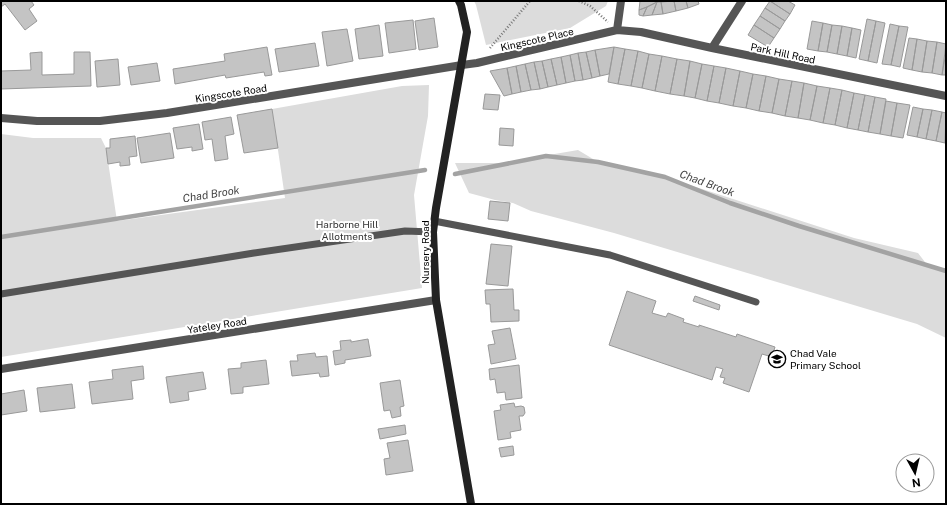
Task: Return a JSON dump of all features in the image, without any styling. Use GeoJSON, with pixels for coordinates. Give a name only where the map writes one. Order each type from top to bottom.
{"type":"FeatureCollection","features":[{"type":"Feature","properties":{"kind":"main road","name":"Nursery Road"},"geometry":{"type":"LineString","coordinates":[[459,1],[467,32],[433,232],[436,300],[471,504]]}},
{"type":"Feature","properties":{"kind":"street"},"geometry":{"type":"LineString","coordinates":[[617,30],[621,1]]}},
{"type":"Feature","properties":{"kind":"street"},"geometry":{"type":"LineString","coordinates":[[712,48],[742,1]]}},
{"type":"Feature","properties":{"kind":"street","name":"Kingscote Place"},"geometry":{"type":"LineString","coordinates":[[462,65],[477,63],[617,30]]}},
{"type":"Feature","properties":{"kind":"street","name":"Park Hill Road"},"geometry":{"type":"LineString","coordinates":[[617,30],[641,32],[946,96]]}},
{"type":"Feature","properties":{"kind":"street","name":"Kingscote Road"},"geometry":{"type":"LineString","coordinates":[[1,118],[37,121],[115,120],[167,113],[462,65]]}},
{"type":"Feature","properties":{"kind":"street","name":"Yateley Road"},"geometry":{"type":"LineString","coordinates":[[1,369],[436,300]]}},
{"type":"Feature","properties":{"kind":"lane"},"geometry":{"type":"LineString","coordinates":[[434,221],[610,255],[756,302]]}},
{"type":"Feature","properties":{"kind":"lane"},"geometry":{"type":"LineString","coordinates":[[1,294],[405,232],[433,232]]}},
{"type":"Feature","properties":{"kind":"path"},"geometry":{"type":"LineString","coordinates":[[477,63],[530,1]]}},
{"type":"Feature","properties":{"kind":"path"},"geometry":{"type":"LineString","coordinates":[[579,1],[590,6],[617,30]]}},
{"type":"Feature","properties":{"kind":"green space"},"geometry":{"type":"Polygon","coordinates":[[[474,1],[608,1],[606,6],[570,28],[486,45],[474,1]]]}},
{"type":"Feature","properties":{"kind":"green space","name":"Harborne Hill Allotments"},"geometry":{"type":"Polygon","coordinates":[[[429,85],[428,116],[414,195],[422,288],[1,357],[1,134],[33,138],[101,138],[106,148],[117,221],[285,198],[272,109],[402,86],[429,85]]]}},
{"type":"Feature","properties":{"kind":"green space"},"geometry":{"type":"Polygon","coordinates":[[[578,150],[598,162],[665,177],[854,238],[918,253],[928,266],[946,270],[946,338],[917,324],[614,233],[531,211],[513,203],[469,193],[455,163],[502,163],[578,150]]]}},
{"type":"Feature","properties":{"kind":"building"},"geometry":{"type":"Polygon","coordinates":[[[1,1],[31,1],[34,5],[29,9],[37,21],[25,30],[5,4],[1,7],[1,1]]]}},
{"type":"Feature","properties":{"kind":"building"},"geometry":{"type":"Polygon","coordinates":[[[640,1],[657,1],[657,2],[639,10],[640,1]]]}},
{"type":"Feature","properties":{"kind":"building"},"geometry":{"type":"Polygon","coordinates":[[[674,1],[676,11],[663,14],[661,2],[674,1]]]}},
{"type":"Feature","properties":{"kind":"building"},"geometry":{"type":"Polygon","coordinates":[[[674,1],[686,1],[688,8],[676,11],[674,1]]]}},
{"type":"Feature","properties":{"kind":"building"},"geometry":{"type":"Polygon","coordinates":[[[686,1],[698,1],[699,4],[688,8],[686,1]]]}},
{"type":"Feature","properties":{"kind":"building"},"geometry":{"type":"Polygon","coordinates":[[[770,1],[788,1],[795,5],[790,14],[770,1]]]}},
{"type":"Feature","properties":{"kind":"building"},"geometry":{"type":"Polygon","coordinates":[[[770,1],[790,14],[785,21],[765,8],[770,1]]]}},
{"type":"Feature","properties":{"kind":"building"},"geometry":{"type":"Polygon","coordinates":[[[657,2],[652,15],[643,16],[647,7],[657,2]]]}},
{"type":"Feature","properties":{"kind":"building"},"geometry":{"type":"Polygon","coordinates":[[[657,2],[661,2],[663,14],[652,15],[657,2]]]}},
{"type":"Feature","properties":{"kind":"building"},"geometry":{"type":"Polygon","coordinates":[[[647,7],[643,16],[639,15],[639,10],[647,7]]]}},
{"type":"Feature","properties":{"kind":"building"},"geometry":{"type":"Polygon","coordinates":[[[765,8],[785,21],[780,29],[760,16],[765,8]]]}},
{"type":"Feature","properties":{"kind":"building"},"geometry":{"type":"Polygon","coordinates":[[[760,16],[780,29],[774,38],[754,25],[760,16]]]}},
{"type":"Feature","properties":{"kind":"building"},"geometry":{"type":"Polygon","coordinates":[[[434,18],[438,47],[419,50],[415,21],[434,18]]]}},
{"type":"Feature","properties":{"kind":"building"},"geometry":{"type":"Polygon","coordinates":[[[867,19],[876,21],[868,61],[859,59],[867,19]]]}},
{"type":"Feature","properties":{"kind":"building"},"geometry":{"type":"Polygon","coordinates":[[[413,20],[416,49],[389,53],[385,23],[413,20]]]}},
{"type":"Feature","properties":{"kind":"building"},"geometry":{"type":"Polygon","coordinates":[[[812,21],[823,23],[818,51],[807,49],[812,21]]]}},
{"type":"Feature","properties":{"kind":"building"},"geometry":{"type":"Polygon","coordinates":[[[876,21],[885,23],[877,63],[868,61],[876,21]]]}},
{"type":"Feature","properties":{"kind":"building"},"geometry":{"type":"Polygon","coordinates":[[[823,23],[832,25],[827,52],[818,51],[823,23]]]}},
{"type":"Feature","properties":{"kind":"building"},"geometry":{"type":"Polygon","coordinates":[[[890,24],[899,26],[891,65],[882,64],[890,24]]]}},
{"type":"Feature","properties":{"kind":"building"},"geometry":{"type":"Polygon","coordinates":[[[379,25],[383,56],[359,59],[355,29],[379,25]]]}},
{"type":"Feature","properties":{"kind":"building"},"geometry":{"type":"Polygon","coordinates":[[[754,25],[774,38],[768,47],[748,35],[754,25]]]}},
{"type":"Feature","properties":{"kind":"building"},"geometry":{"type":"Polygon","coordinates":[[[832,25],[842,26],[837,54],[827,52],[832,25]]]}},
{"type":"Feature","properties":{"kind":"building"},"geometry":{"type":"Polygon","coordinates":[[[842,26],[852,28],[847,56],[837,54],[842,26]]]}},
{"type":"Feature","properties":{"kind":"building"},"geometry":{"type":"Polygon","coordinates":[[[899,26],[908,27],[900,67],[891,65],[899,26]]]}},
{"type":"Feature","properties":{"kind":"building"},"geometry":{"type":"Polygon","coordinates":[[[852,28],[861,30],[856,58],[847,56],[852,28]]]}},
{"type":"Feature","properties":{"kind":"building"},"geometry":{"type":"Polygon","coordinates":[[[347,29],[353,61],[327,66],[322,32],[347,29]]]}},
{"type":"Feature","properties":{"kind":"building"},"geometry":{"type":"Polygon","coordinates":[[[909,38],[917,39],[912,70],[903,68],[909,38]]]}},
{"type":"Feature","properties":{"kind":"building"},"geometry":{"type":"Polygon","coordinates":[[[917,39],[927,41],[922,72],[912,70],[917,39]]]}},
{"type":"Feature","properties":{"kind":"building"},"geometry":{"type":"Polygon","coordinates":[[[927,41],[937,42],[932,73],[922,72],[927,41]]]}},
{"type":"Feature","properties":{"kind":"building"},"geometry":{"type":"Polygon","coordinates":[[[937,42],[946,44],[942,75],[932,73],[937,42]]]}},
{"type":"Feature","properties":{"kind":"building"},"geometry":{"type":"Polygon","coordinates":[[[315,43],[319,66],[279,72],[275,49],[315,43]]]}},
{"type":"Feature","properties":{"kind":"building"},"geometry":{"type":"Polygon","coordinates":[[[267,47],[272,75],[265,76],[264,72],[226,78],[225,75],[175,84],[173,69],[225,61],[224,54],[267,47]]]}},
{"type":"Feature","properties":{"kind":"building"},"geometry":{"type":"Polygon","coordinates":[[[614,47],[609,74],[600,76],[595,50],[614,47]]]}},
{"type":"Feature","properties":{"kind":"building"},"geometry":{"type":"Polygon","coordinates":[[[614,47],[625,49],[618,84],[608,82],[614,47]]]}},
{"type":"Feature","properties":{"kind":"building"},"geometry":{"type":"Polygon","coordinates":[[[625,49],[638,51],[631,86],[618,84],[625,49]]]}},
{"type":"Feature","properties":{"kind":"building"},"geometry":{"type":"Polygon","coordinates":[[[595,50],[600,76],[592,78],[586,52],[595,50]]]}},
{"type":"Feature","properties":{"kind":"building"},"geometry":{"type":"Polygon","coordinates":[[[638,51],[649,54],[642,88],[631,86],[638,51]]]}},
{"type":"Feature","properties":{"kind":"building"},"geometry":{"type":"Polygon","coordinates":[[[42,52],[42,75],[74,74],[74,52],[90,52],[91,86],[1,89],[1,71],[31,70],[30,53],[42,52]]]}},
{"type":"Feature","properties":{"kind":"building"},"geometry":{"type":"Polygon","coordinates":[[[586,52],[592,78],[583,80],[578,53],[586,52]]]}},
{"type":"Feature","properties":{"kind":"building"},"geometry":{"type":"Polygon","coordinates":[[[946,52],[946,75],[942,75],[946,52]]]}},
{"type":"Feature","properties":{"kind":"building"},"geometry":{"type":"Polygon","coordinates":[[[578,53],[583,80],[575,81],[570,55],[578,53]]]}},
{"type":"Feature","properties":{"kind":"building"},"geometry":{"type":"Polygon","coordinates":[[[649,54],[662,56],[655,91],[642,88],[649,54]]]}},
{"type":"Feature","properties":{"kind":"building"},"geometry":{"type":"Polygon","coordinates":[[[570,55],[575,81],[566,83],[561,57],[570,55]]]}},
{"type":"Feature","properties":{"kind":"building"},"geometry":{"type":"Polygon","coordinates":[[[662,56],[677,59],[670,94],[655,91],[662,56]]]}},
{"type":"Feature","properties":{"kind":"building"},"geometry":{"type":"Polygon","coordinates":[[[561,57],[566,83],[557,85],[551,59],[561,57]]]}},
{"type":"Feature","properties":{"kind":"building"},"geometry":{"type":"Polygon","coordinates":[[[118,59],[120,85],[97,87],[95,61],[118,59]]]}},
{"type":"Feature","properties":{"kind":"building"},"geometry":{"type":"Polygon","coordinates":[[[551,59],[557,85],[548,87],[542,61],[551,59]]]}},
{"type":"Feature","properties":{"kind":"building"},"geometry":{"type":"Polygon","coordinates":[[[677,59],[690,61],[684,96],[670,94],[677,59]]]}},
{"type":"Feature","properties":{"kind":"building"},"geometry":{"type":"Polygon","coordinates":[[[542,61],[548,87],[540,89],[534,62],[542,61]]]}},
{"type":"Feature","properties":{"kind":"building"},"geometry":{"type":"Polygon","coordinates":[[[690,61],[702,64],[695,98],[684,96],[690,61]]]}},
{"type":"Feature","properties":{"kind":"building"},"geometry":{"type":"Polygon","coordinates":[[[534,62],[540,89],[531,90],[525,64],[534,62]]]}},
{"type":"Feature","properties":{"kind":"building"},"geometry":{"type":"Polygon","coordinates":[[[157,63],[160,81],[131,85],[128,67],[157,63]]]}},
{"type":"Feature","properties":{"kind":"building"},"geometry":{"type":"Polygon","coordinates":[[[525,64],[531,90],[521,92],[516,66],[525,64]]]}},
{"type":"Feature","properties":{"kind":"building"},"geometry":{"type":"Polygon","coordinates":[[[702,64],[714,66],[707,101],[695,98],[702,64]]]}},
{"type":"Feature","properties":{"kind":"building"},"geometry":{"type":"Polygon","coordinates":[[[516,66],[521,92],[512,94],[507,68],[516,66]]]}},
{"type":"Feature","properties":{"kind":"building"},"geometry":{"type":"Polygon","coordinates":[[[714,66],[726,68],[719,103],[707,101],[714,66]]]}},
{"type":"Feature","properties":{"kind":"building"},"geometry":{"type":"Polygon","coordinates":[[[507,68],[512,94],[504,96],[490,71],[507,68]]]}},
{"type":"Feature","properties":{"kind":"building"},"geometry":{"type":"Polygon","coordinates":[[[726,68],[740,71],[733,106],[719,103],[726,68]]]}},
{"type":"Feature","properties":{"kind":"building"},"geometry":{"type":"Polygon","coordinates":[[[740,71],[753,74],[746,108],[733,106],[740,71]]]}},
{"type":"Feature","properties":{"kind":"building"},"geometry":{"type":"Polygon","coordinates":[[[753,74],[766,76],[759,111],[746,108],[753,74]]]}},
{"type":"Feature","properties":{"kind":"building"},"geometry":{"type":"Polygon","coordinates":[[[766,76],[779,79],[772,113],[759,111],[766,76]]]}},
{"type":"Feature","properties":{"kind":"building"},"geometry":{"type":"Polygon","coordinates":[[[779,79],[792,81],[785,116],[772,113],[779,79]]]}},
{"type":"Feature","properties":{"kind":"building"},"geometry":{"type":"Polygon","coordinates":[[[792,81],[804,83],[798,118],[785,116],[792,81]]]}},
{"type":"Feature","properties":{"kind":"building"},"geometry":{"type":"Polygon","coordinates":[[[804,83],[817,86],[810,120],[798,118],[804,83]]]}},
{"type":"Feature","properties":{"kind":"building"},"geometry":{"type":"Polygon","coordinates":[[[817,86],[830,88],[823,123],[810,120],[817,86]]]}},
{"type":"Feature","properties":{"kind":"building"},"geometry":{"type":"Polygon","coordinates":[[[830,88],[842,90],[835,125],[823,123],[830,88]]]}},
{"type":"Feature","properties":{"kind":"building"},"geometry":{"type":"Polygon","coordinates":[[[842,90],[854,93],[847,128],[835,125],[842,90]]]}},
{"type":"Feature","properties":{"kind":"building"},"geometry":{"type":"Polygon","coordinates":[[[854,93],[865,95],[858,130],[847,128],[854,93]]]}},
{"type":"Feature","properties":{"kind":"building"},"geometry":{"type":"Polygon","coordinates":[[[485,94],[500,95],[498,110],[483,109],[485,94]]]}},
{"type":"Feature","properties":{"kind":"building"},"geometry":{"type":"Polygon","coordinates":[[[865,95],[875,97],[868,132],[858,130],[865,95]]]}},
{"type":"Feature","properties":{"kind":"building"},"geometry":{"type":"Polygon","coordinates":[[[875,97],[886,99],[880,134],[868,132],[875,97]]]}},
{"type":"Feature","properties":{"kind":"building"},"geometry":{"type":"Polygon","coordinates":[[[886,101],[897,103],[891,136],[880,134],[886,101]]]}},
{"type":"Feature","properties":{"kind":"building"},"geometry":{"type":"Polygon","coordinates":[[[897,103],[910,105],[903,138],[891,136],[897,103]]]}},
{"type":"Feature","properties":{"kind":"building"},"geometry":{"type":"Polygon","coordinates":[[[913,107],[923,109],[917,137],[907,135],[913,107]]]}},
{"type":"Feature","properties":{"kind":"building"},"geometry":{"type":"Polygon","coordinates":[[[272,109],[278,148],[244,153],[237,115],[272,109]]]}},
{"type":"Feature","properties":{"kind":"building"},"geometry":{"type":"Polygon","coordinates":[[[923,109],[932,110],[926,139],[917,137],[923,109]]]}},
{"type":"Feature","properties":{"kind":"building"},"geometry":{"type":"Polygon","coordinates":[[[932,110],[942,112],[936,141],[926,139],[932,110]]]}},
{"type":"Feature","properties":{"kind":"building"},"geometry":{"type":"Polygon","coordinates":[[[942,112],[946,113],[945,143],[936,141],[942,112]]]}},
{"type":"Feature","properties":{"kind":"building"},"geometry":{"type":"Polygon","coordinates":[[[231,117],[234,134],[225,136],[228,159],[215,161],[212,139],[205,140],[202,122],[231,117]]]}},
{"type":"Feature","properties":{"kind":"building"},"geometry":{"type":"Polygon","coordinates":[[[199,124],[203,149],[192,151],[192,147],[177,149],[173,128],[199,124]]]}},
{"type":"Feature","properties":{"kind":"building"},"geometry":{"type":"Polygon","coordinates":[[[500,128],[514,129],[513,146],[499,145],[500,128]]]}},
{"type":"Feature","properties":{"kind":"building"},"geometry":{"type":"Polygon","coordinates":[[[170,133],[174,158],[141,163],[137,138],[170,133]]]}},
{"type":"Feature","properties":{"kind":"building"},"geometry":{"type":"Polygon","coordinates":[[[135,136],[137,156],[129,157],[130,165],[120,166],[120,162],[108,164],[106,148],[110,148],[110,139],[135,136]]]}},
{"type":"Feature","properties":{"kind":"building"},"geometry":{"type":"Polygon","coordinates":[[[490,201],[510,203],[508,221],[488,219],[490,201]]]}},
{"type":"Feature","properties":{"kind":"building"},"geometry":{"type":"Polygon","coordinates":[[[491,244],[512,246],[508,286],[486,284],[491,244]]]}},
{"type":"Feature","properties":{"kind":"building"},"geometry":{"type":"Polygon","coordinates":[[[513,289],[514,310],[519,310],[519,321],[491,322],[490,304],[486,304],[485,290],[513,289]]]}},
{"type":"Feature","properties":{"kind":"building"},"geometry":{"type":"Polygon","coordinates":[[[627,291],[656,301],[652,313],[666,317],[668,313],[684,319],[683,322],[699,327],[699,325],[736,337],[737,334],[775,347],[772,357],[762,354],[749,392],[723,383],[725,378],[720,377],[723,369],[716,367],[712,380],[609,345],[627,291]]]}},
{"type":"Feature","properties":{"kind":"building"},"geometry":{"type":"Polygon","coordinates":[[[695,296],[720,305],[719,310],[693,301],[695,296]]]}},
{"type":"Feature","properties":{"kind":"building"},"geometry":{"type":"Polygon","coordinates":[[[510,328],[516,359],[491,364],[488,345],[495,344],[492,331],[510,328]]]}},
{"type":"Feature","properties":{"kind":"building"},"geometry":{"type":"Polygon","coordinates":[[[368,339],[371,356],[345,360],[345,363],[335,365],[333,351],[341,350],[340,341],[351,340],[351,342],[368,339]]]}},
{"type":"Feature","properties":{"kind":"building"},"geometry":{"type":"Polygon","coordinates":[[[315,353],[316,357],[327,356],[329,376],[320,377],[319,373],[292,376],[290,361],[298,361],[297,355],[315,353]]]}},
{"type":"Feature","properties":{"kind":"building"},"geometry":{"type":"Polygon","coordinates":[[[266,360],[269,384],[243,387],[243,393],[231,394],[228,369],[241,368],[241,363],[266,360]]]}},
{"type":"Feature","properties":{"kind":"building"},"geometry":{"type":"Polygon","coordinates":[[[519,365],[522,398],[506,400],[505,392],[497,393],[495,379],[490,380],[489,369],[519,365]]]}},
{"type":"Feature","properties":{"kind":"building"},"geometry":{"type":"Polygon","coordinates":[[[143,366],[144,379],[131,381],[133,399],[92,404],[89,382],[113,379],[112,370],[143,366]]]}},
{"type":"Feature","properties":{"kind":"building"},"geometry":{"type":"Polygon","coordinates":[[[203,372],[206,389],[188,392],[189,400],[170,403],[166,377],[203,372]]]}},
{"type":"Feature","properties":{"kind":"building"},"geometry":{"type":"Polygon","coordinates":[[[400,380],[404,406],[400,407],[401,416],[392,418],[390,410],[384,411],[380,383],[400,380]]]}},
{"type":"Feature","properties":{"kind":"building"},"geometry":{"type":"Polygon","coordinates":[[[72,384],[75,408],[40,412],[37,388],[72,384]]]}},
{"type":"Feature","properties":{"kind":"building"},"geometry":{"type":"Polygon","coordinates":[[[24,390],[27,411],[1,415],[1,394],[24,390]]]}},
{"type":"Feature","properties":{"kind":"building"},"geometry":{"type":"Polygon","coordinates":[[[514,403],[515,407],[524,407],[525,413],[523,416],[519,416],[521,430],[510,432],[511,438],[498,440],[494,411],[501,410],[500,405],[514,403]]]}},
{"type":"Feature","properties":{"kind":"building"},"geometry":{"type":"Polygon","coordinates":[[[405,425],[406,434],[380,439],[378,429],[405,425]]]}},
{"type":"Feature","properties":{"kind":"building"},"geometry":{"type":"Polygon","coordinates":[[[408,440],[413,471],[386,475],[384,459],[390,458],[387,443],[408,440]]]}},
{"type":"Feature","properties":{"kind":"building"},"geometry":{"type":"Polygon","coordinates":[[[513,446],[514,455],[501,457],[499,448],[513,446]]]}},
{"type":"Feature","properties":{"kind":"waterway","name":"Chad Brook"},"geometry":{"type":"LineString","coordinates":[[455,174],[546,156],[598,162],[665,177],[730,203],[799,226],[946,271]]}},
{"type":"Feature","properties":{"kind":"waterway","name":"Chad Brook"},"geometry":{"type":"LineString","coordinates":[[1,237],[425,170]]}},
{"type":"Feature","properties":{"kind":"place","name":"Chad Vale Primary School"},"geometry":{"type":"Point","coordinates":[777,359]}}]}
